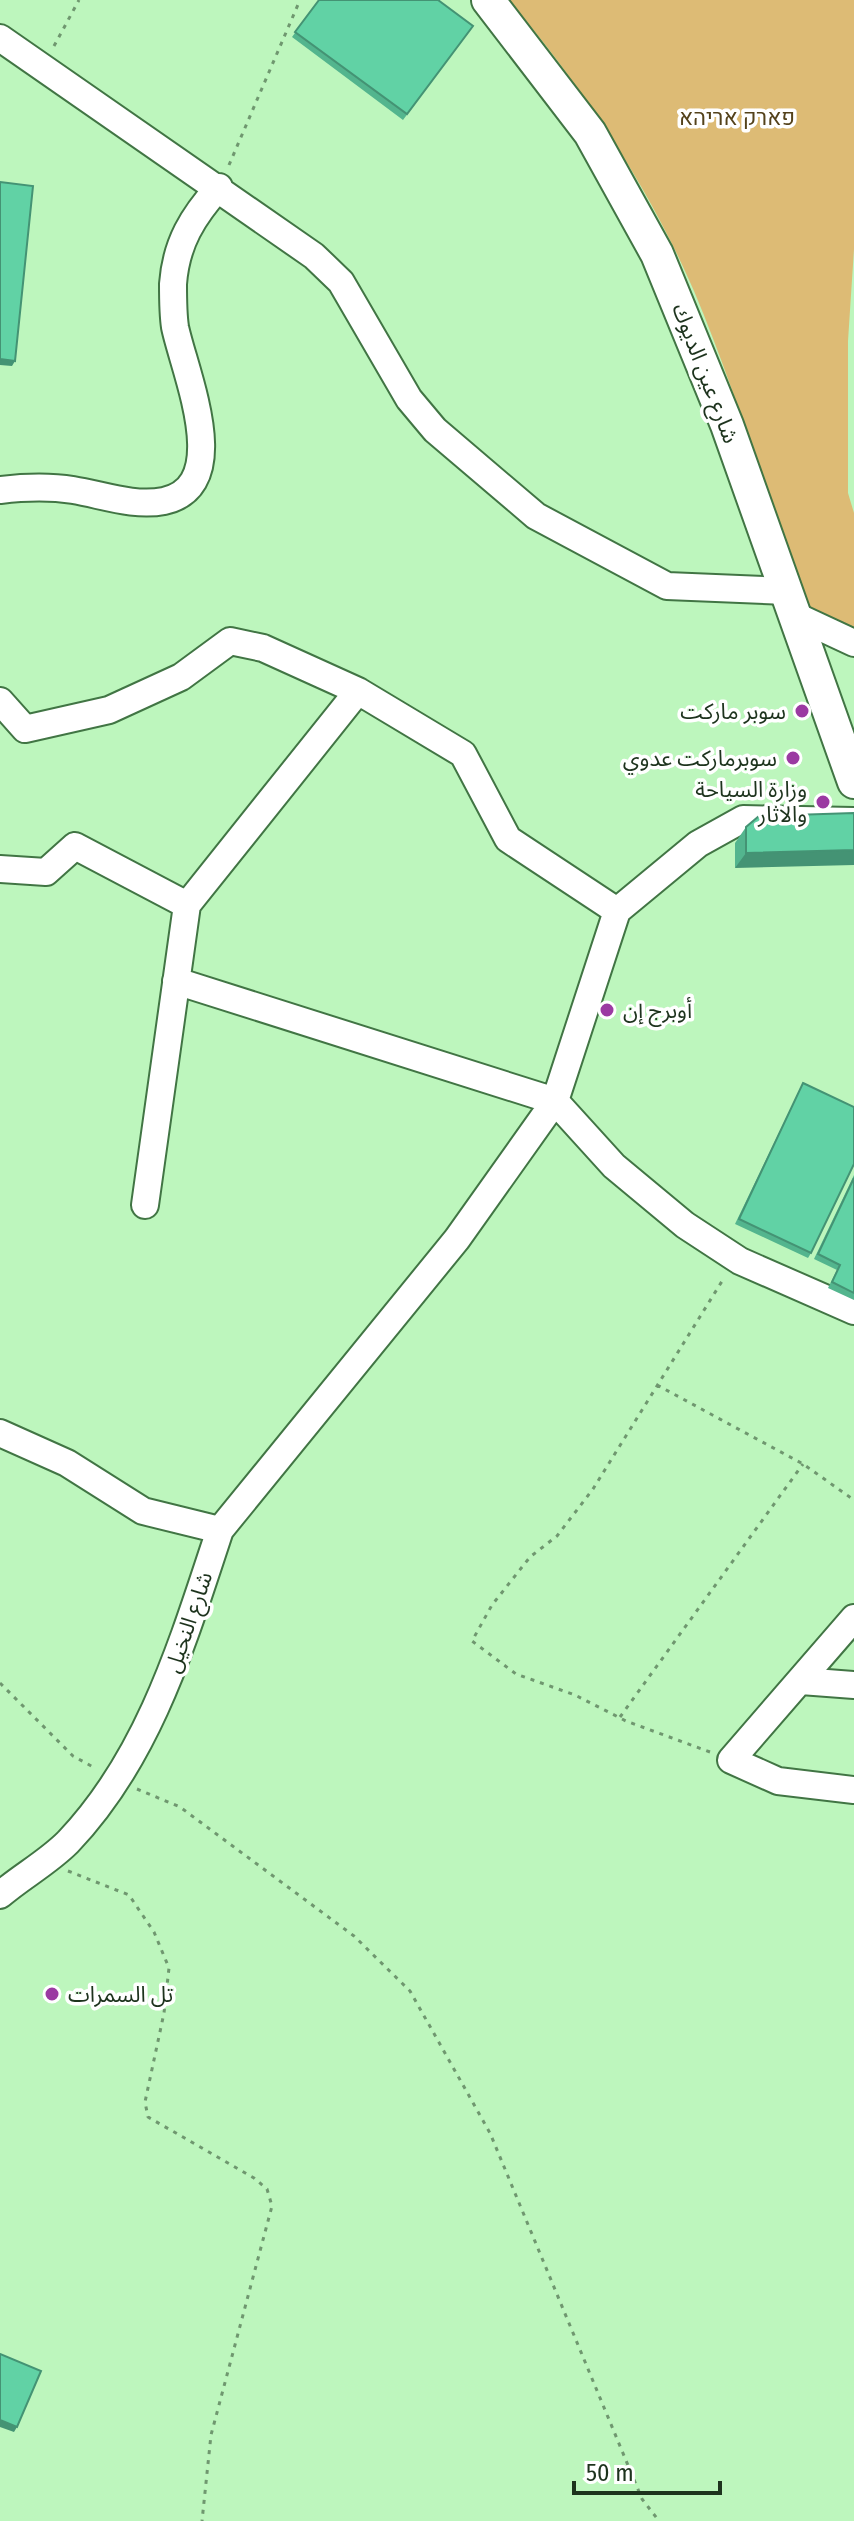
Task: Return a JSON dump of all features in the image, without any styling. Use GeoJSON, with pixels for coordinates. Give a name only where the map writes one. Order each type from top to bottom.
{"type":"FeatureCollection","features":[{"type":"Feature","properties":{"kind":"main road","name":"شارع عين الديوك"},"geometry":{"type":"LineString","coordinates":[[488,0],[590,133],[650,242],[686,321],[792,603],[830,721],[854,782]]}},
{"type":"Feature","properties":{"kind":"street"},"geometry":{"type":"LineString","coordinates":[[0,38],[219,187],[314,256],[341,282],[409,399],[435,430],[536,516],[667,586],[792,603],[854,643]]}},
{"type":"Feature","properties":{"kind":"street"},"geometry":{"type":"LineString","coordinates":[[0,490],[32,486],[139,503],[166,501],[186,491],[197,477],[202,459],[201,444],[191,383],[174,324],[173,285],[177,255],[191,219],[219,187]]}},
{"type":"Feature","properties":{"kind":"street"},"geometry":{"type":"LineString","coordinates":[[0,701],[25,729],[109,710],[181,677],[230,641],[263,648],[358,691],[463,754],[508,839],[617,911]]}},
{"type":"Feature","properties":{"kind":"street"},"geometry":{"type":"LineString","coordinates":[[145,1205],[187,905],[358,691]]}},
{"type":"Feature","properties":{"kind":"street"},"geometry":{"type":"LineString","coordinates":[[0,1433],[67,1463],[143,1511],[220,1530],[457,1239],[555,1101],[617,911],[698,844],[743,819],[854,821]]}},
{"type":"Feature","properties":{"kind":"street"},"geometry":{"type":"LineString","coordinates":[[0,869],[46,872],[75,846],[187,905]]}},
{"type":"Feature","properties":{"kind":"street"},"geometry":{"type":"LineString","coordinates":[[176,981],[555,1101],[614,1166],[685,1225],[736,1258],[854,1311]]}},
{"type":"Feature","properties":{"kind":"street","name":"شارع النخيل"},"geometry":{"type":"LineString","coordinates":[[0,1895],[68,1841],[118,1781],[174,1666],[220,1530]]}},
{"type":"Feature","properties":{"kind":"street"},"geometry":{"type":"LineString","coordinates":[[854,1618],[731,1760],[753,1767],[778,1781],[854,1790]]}},
{"type":"Feature","properties":{"kind":"street"},"geometry":{"type":"LineString","coordinates":[[801,1681],[854,1685]]}},
{"type":"Feature","properties":{"kind":"path"},"geometry":{"type":"LineString","coordinates":[[42,67],[79,0]]}},
{"type":"Feature","properties":{"kind":"path"},"geometry":{"type":"LineString","coordinates":[[219,187],[300,0]]}},
{"type":"Feature","properties":{"kind":"path"},"geometry":{"type":"LineString","coordinates":[[731,1760],[620,1718],[575,1695],[516,1674],[472,1641],[492,1605],[530,1557],[557,1536],[593,1489],[736,1258]]}},
{"type":"Feature","properties":{"kind":"path"},"geometry":{"type":"LineString","coordinates":[[657,1385],[803,1464],[854,1500]]}},
{"type":"Feature","properties":{"kind":"path"},"geometry":{"type":"LineString","coordinates":[[620,1718],[803,1464]]}},
{"type":"Feature","properties":{"kind":"path"},"geometry":{"type":"LineString","coordinates":[[0,1683],[73,1756],[118,1781],[180,1807],[354,1936],[410,1991],[490,2133],[642,2499],[659,2521]]}},
{"type":"Feature","properties":{"kind":"path"},"geometry":{"type":"LineString","coordinates":[[45,1862],[129,1895],[154,1932],[169,1968],[164,2013],[145,2102],[148,2117],[254,2178],[267,2189],[272,2206],[211,2435],[202,2521]]}},
{"type":"Feature","properties":{"kind":"green space","name":"פארק אריהא"},"geometry":{"type":"Polygon","coordinates":[[[509,0],[854,0],[854,249],[848,341],[848,493],[854,513],[854,630],[804,606],[724,368],[676,252],[612,139],[563,68],[509,0]]]}},
{"type":"Feature","properties":{"kind":"building"},"geometry":{"type":"Polygon","coordinates":[[[319,0],[438,0],[473,26],[407,114],[295,32],[319,0]]]}},
{"type":"Feature","properties":{"kind":"building"},"geometry":{"type":"Polygon","coordinates":[[[0,182],[33,186],[15,361],[0,359],[0,182]]]}},
{"type":"Feature","properties":{"kind":"building"},"geometry":{"type":"Polygon","coordinates":[[[854,813],[854,850],[746,853],[746,827],[759,816],[854,813]]]}},
{"type":"Feature","properties":{"kind":"building"},"geometry":{"type":"Polygon","coordinates":[[[803,1083],[854,1107],[854,1164],[811,1253],[739,1219],[803,1083]]]}},
{"type":"Feature","properties":{"kind":"building"},"geometry":{"type":"Polygon","coordinates":[[[854,1178],[854,1293],[832,1282],[840,1265],[818,1254],[854,1178]]]}},
{"type":"Feature","properties":{"kind":"building"},"geometry":{"type":"Polygon","coordinates":[[[0,2354],[41,2371],[17,2427],[0,2420],[0,2354]]]}},
{"type":"Feature","properties":{"kind":"place","name":"سوبر ماركت"},"geometry":{"type":"Point","coordinates":[802,711]}},
{"type":"Feature","properties":{"kind":"place","name":"سوبرماركت عدوي"},"geometry":{"type":"Point","coordinates":[793,758]}},
{"type":"Feature","properties":{"kind":"place","name":"وزارة السياحة والاثار"},"geometry":{"type":"Point","coordinates":[823,802]}},
{"type":"Feature","properties":{"kind":"place","name":"أوبرج إن"},"geometry":{"type":"Point","coordinates":[607,1010]}},
{"type":"Feature","properties":{"kind":"place","name":"تل السمرات"},"geometry":{"type":"Point","coordinates":[52,1994]}}]}
